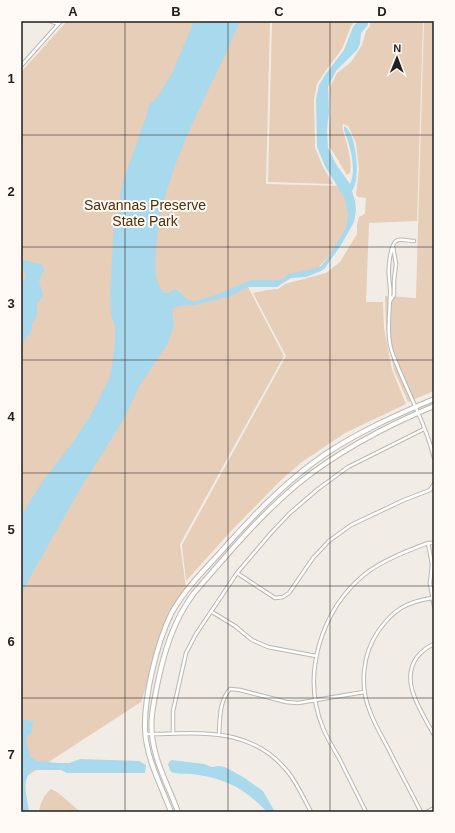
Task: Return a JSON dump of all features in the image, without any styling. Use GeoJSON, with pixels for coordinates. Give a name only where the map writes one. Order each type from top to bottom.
{"type":"FeatureCollection","features":[{"type":"Feature","properties":{"kind":"main road"},"geometry":{"type":"LineString","coordinates":[[171,812],[150,758],[146,734],[146,703],[158,652],[171,614],[199,575],[259,510],[293,479],[324,455],[362,432],[434,399]]}},
{"type":"Feature","properties":{"kind":"main road"},"geometry":{"type":"LineString","coordinates":[[178,812],[156,755],[152,734],[153,707],[164,656],[177,618],[184,605],[266,514],[299,483],[330,460],[369,436],[434,406]]}},
{"type":"Feature","properties":{"kind":"street"},"geometry":{"type":"LineString","coordinates":[[50,21],[59,22]]}},
{"type":"Feature","properties":{"kind":"street"},"geometry":{"type":"LineString","coordinates":[[21,66],[22,62],[59,22]]}},
{"type":"Feature","properties":{"kind":"street"},"geometry":{"type":"LineString","coordinates":[[414,241],[396,241],[390,253],[390,337],[392,351],[418,413],[434,458]]}},
{"type":"Feature","properties":{"kind":"street"},"geometry":{"type":"LineString","coordinates":[[390,301],[394,295],[395,270],[393,247]]}},
{"type":"Feature","properties":{"kind":"street"},"geometry":{"type":"LineString","coordinates":[[389,270],[395,270]]}},
{"type":"Feature","properties":{"kind":"street"},"geometry":{"type":"LineString","coordinates":[[173,734],[173,711],[186,653],[196,634],[237,573],[290,513],[318,490],[348,467],[424,429]]}},
{"type":"Feature","properties":{"kind":"street"},"geometry":{"type":"LineString","coordinates":[[237,573],[275,598],[283,597],[289,593],[313,558],[329,541],[351,525],[430,490],[434,484]]}},
{"type":"Feature","properties":{"kind":"street"},"geometry":{"type":"LineString","coordinates":[[366,812],[323,727],[315,700],[314,672],[316,656],[334,610],[346,593],[366,574],[393,557],[428,543],[434,543]]}},
{"type":"Feature","properties":{"kind":"street"},"geometry":{"type":"LineString","coordinates":[[428,543],[432,564],[430,583],[434,606]]}},
{"type":"Feature","properties":{"kind":"street"},"geometry":{"type":"LineString","coordinates":[[421,812],[370,713],[364,692],[363,679],[367,654],[373,638],[385,622],[394,612],[406,605],[418,600],[432,598]]}},
{"type":"Feature","properties":{"kind":"street"},"geometry":{"type":"LineString","coordinates":[[212,612],[235,626],[252,640],[268,647],[316,656]]}},
{"type":"Feature","properties":{"kind":"street"},"geometry":{"type":"LineString","coordinates":[[434,644],[420,653],[413,662],[410,681],[411,689],[434,735]]}},
{"type":"Feature","properties":{"kind":"street"},"geometry":{"type":"LineString","coordinates":[[219,734],[224,695],[230,689],[240,690],[286,702],[298,703],[364,692]]}},
{"type":"Feature","properties":{"kind":"street"},"geometry":{"type":"LineString","coordinates":[[146,734],[219,734],[257,745],[274,756],[289,773],[311,812]]}},
{"type":"Feature","properties":{"kind":"street"},"geometry":{"type":"LineString","coordinates":[[427,812],[434,808]]}},
{"type":"Feature","properties":{"kind":"green space","name":"Savannas Preserve State Park"},"geometry":{"type":"Polygon","coordinates":[[[67,21],[270,21],[266,184],[343,186],[350,223],[331,254],[315,271],[275,282],[247,285],[284,356],[180,544],[186,588],[171,612],[141,702],[21,780],[21,72],[67,21]]]}},
{"type":"Feature","properties":{"kind":"green space"},"geometry":{"type":"Polygon","coordinates":[[[272,21],[355,21],[351,26],[342,49],[317,84],[314,99],[315,148],[323,167],[333,184],[268,182],[272,21]]]}},
{"type":"Feature","properties":{"kind":"green space"},"geometry":{"type":"Polygon","coordinates":[[[370,21],[423,21],[417,221],[369,223],[366,302],[383,302],[384,328],[392,370],[406,404],[345,433],[302,462],[281,480],[231,531],[186,581],[182,545],[286,356],[253,293],[278,289],[285,284],[326,273],[340,262],[357,234],[359,217],[365,214],[366,198],[358,197],[356,195],[359,169],[356,143],[348,126],[343,124],[350,160],[350,173],[347,175],[330,147],[330,87],[337,73],[351,62],[362,45],[366,31],[370,26],[370,21]]]}},
{"type":"Feature","properties":{"kind":"green space"},"geometry":{"type":"Polygon","coordinates":[[[424,21],[434,21],[434,391],[408,402],[394,370],[386,328],[385,296],[416,298],[424,21]]]}},
{"type":"Feature","properties":{"kind":"green space"},"geometry":{"type":"Polygon","coordinates":[[[51,789],[81,812],[39,812],[43,799],[51,789]]]}},
{"type":"Feature","properties":{"kind":"water"},"geometry":{"type":"Polygon","coordinates":[[[194,21],[240,21],[189,132],[167,189],[160,219],[155,261],[156,278],[160,288],[164,293],[169,293],[176,289],[187,299],[193,301],[199,300],[216,295],[251,280],[283,279],[288,274],[321,266],[327,259],[346,228],[348,215],[345,199],[325,166],[317,147],[316,99],[319,85],[344,50],[353,27],[358,21],[368,21],[368,25],[361,33],[360,44],[357,50],[336,71],[328,87],[328,148],[336,164],[350,184],[353,164],[344,126],[352,137],[355,147],[357,168],[355,186],[352,191],[356,210],[354,222],[341,245],[325,268],[321,271],[306,277],[291,278],[277,287],[248,287],[231,296],[194,305],[179,306],[172,309],[174,325],[168,343],[139,386],[125,417],[79,491],[29,579],[21,596],[21,515],[45,478],[75,439],[93,411],[110,377],[115,344],[115,327],[111,314],[110,295],[114,221],[119,213],[120,195],[123,181],[149,105],[159,95],[173,71],[194,21]]]}},
{"type":"Feature","properties":{"kind":"water"},"geometry":{"type":"Polygon","coordinates":[[[21,260],[42,264],[44,270],[39,281],[43,296],[37,304],[37,315],[32,324],[32,330],[21,346],[21,283],[26,278],[21,260]]]}},
{"type":"Feature","properties":{"kind":"water"},"geometry":{"type":"Polygon","coordinates":[[[21,719],[32,721],[33,723],[31,734],[28,734],[26,741],[30,757],[37,761],[69,763],[80,759],[139,761],[146,765],[145,773],[67,773],[61,770],[32,770],[26,780],[29,812],[21,812],[21,719]]]}},
{"type":"Feature","properties":{"kind":"water"},"geometry":{"type":"Polygon","coordinates":[[[172,760],[204,764],[212,767],[225,767],[263,791],[275,812],[267,812],[244,792],[228,783],[210,777],[171,772],[168,765],[172,760]]]}}]}
